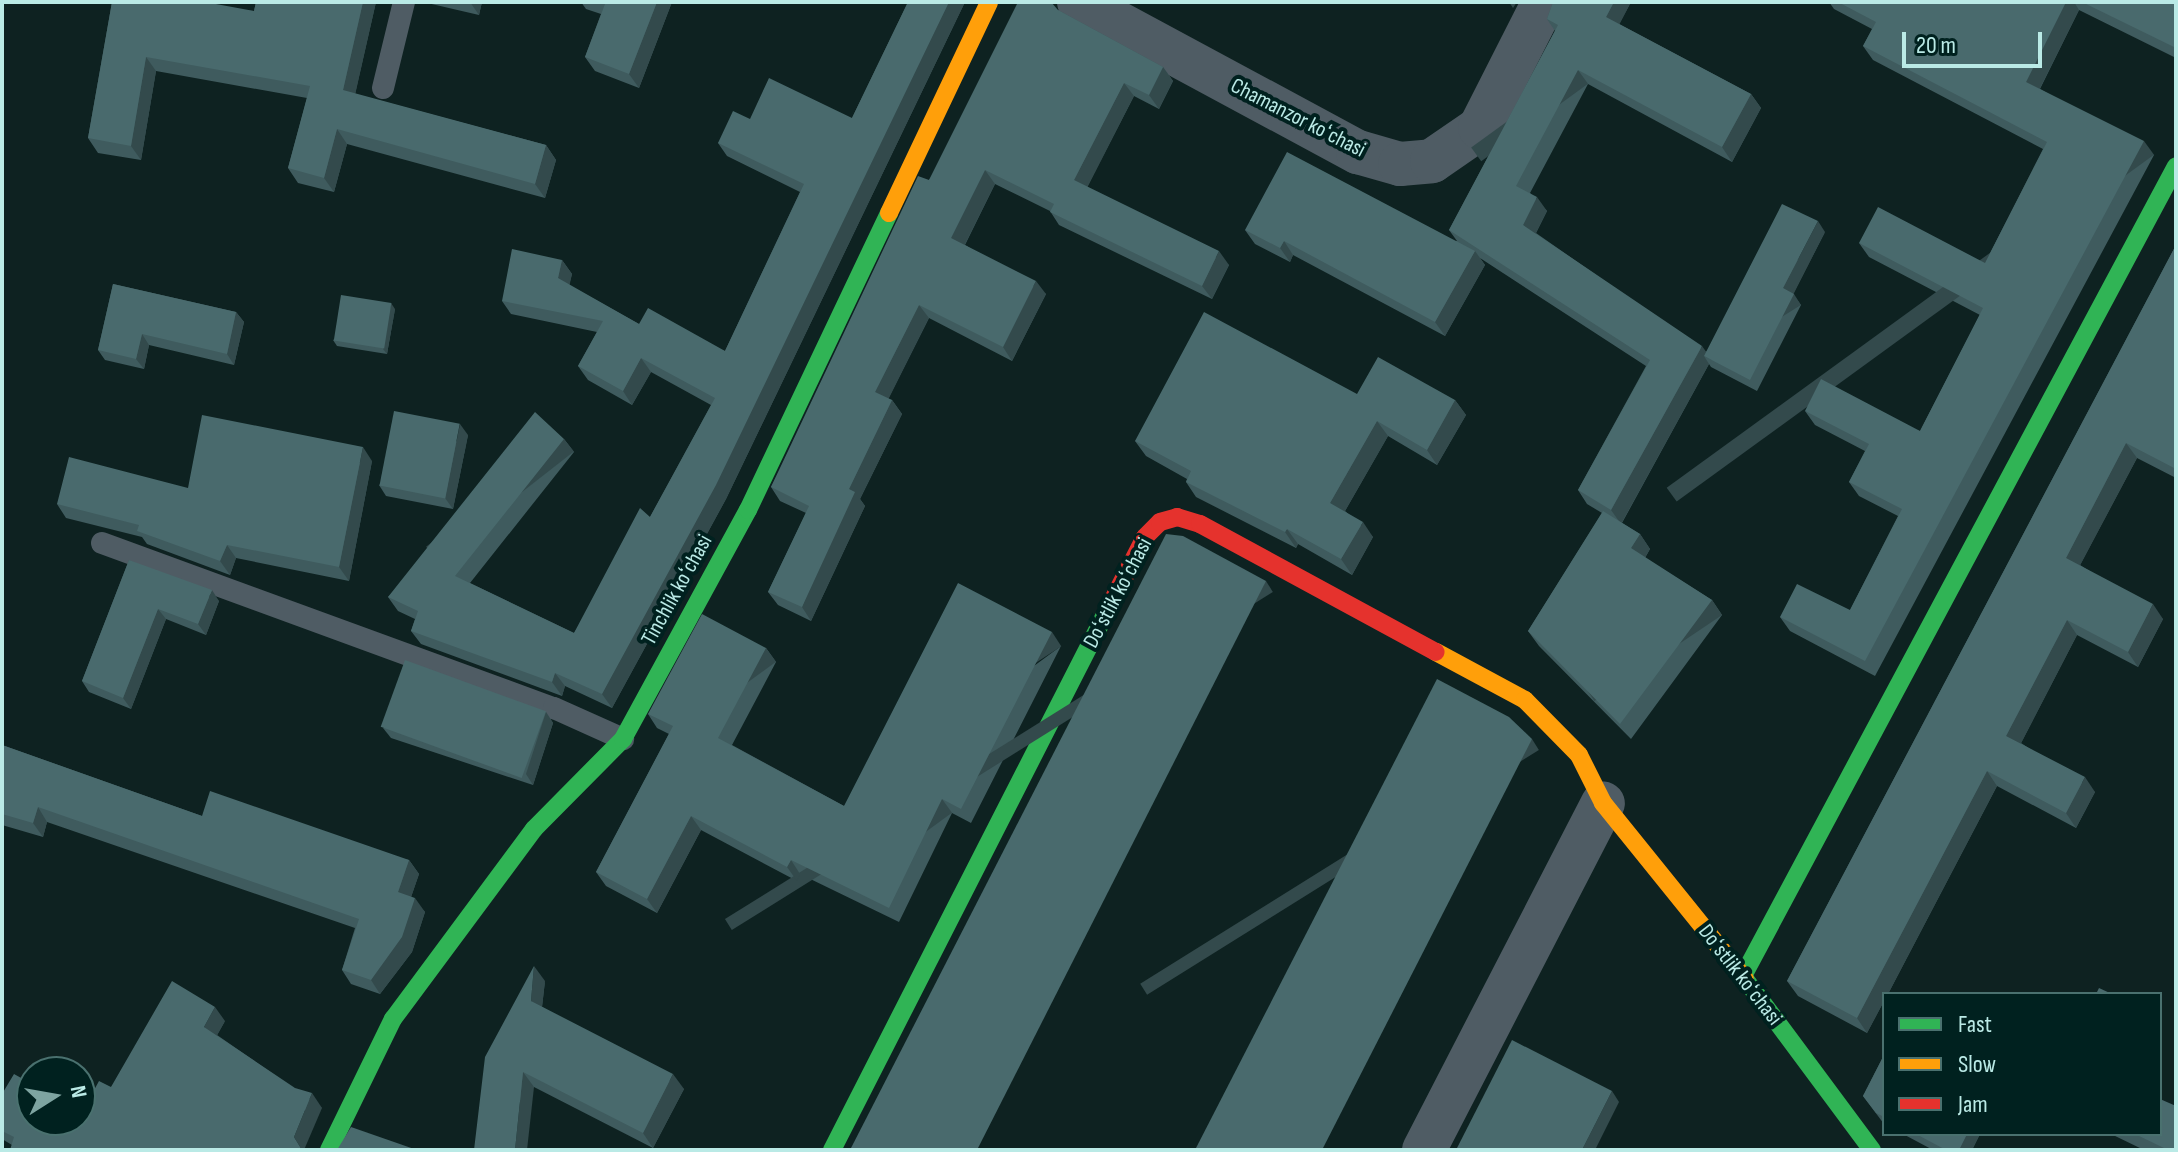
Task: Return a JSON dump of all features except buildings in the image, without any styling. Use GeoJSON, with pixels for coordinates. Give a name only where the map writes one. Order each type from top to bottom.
{"type":"FeatureCollection","features":[{"type":"Feature","properties":{"kind":"street","name":"Tinchlik koʻchasi"},"geometry":{"type":"LineString","coordinates":[[329,1150],[393,1019],[534,829],[623,739],[748,510],[989,2]]}},
{"type":"Feature","properties":{"kind":"street","name":"Chamanzor koʻchasi"},"geometry":{"type":"LineString","coordinates":[[1079,2],[1358,152],[1400,164],[1432,161],[1480,128],[1544,2]]}},
{"type":"Feature","properties":{"kind":"street"},"geometry":{"type":"LineString","coordinates":[[1743,976],[2176,166]]}},
{"type":"Feature","properties":{"kind":"street","name":"Doʻstlik koʻchasi"},"geometry":{"type":"LineString","coordinates":[[832,1150],[1145,537],[1160,522],[1177,517],[1200,524],[1525,700],[1579,755],[1603,803],[1743,976],[1872,1150]]}},
{"type":"Feature","properties":{"kind":"street"},"geometry":{"type":"LineString","coordinates":[[1424,1150],[1603,803]]}},
{"type":"Feature","properties":{"kind":"lane"},"geometry":{"type":"LineString","coordinates":[[383,88],[404,2]]}},
{"type":"Feature","properties":{"kind":"lane"},"geometry":{"type":"LineString","coordinates":[[102,543],[554,708],[623,739]]}},
{"type":"Feature","properties":{"kind":"traffic: fast"},"geometry":{"type":"LineString","coordinates":[[1743,976],[2176,166]]}},
{"type":"Feature","properties":{"kind":"traffic: fast"},"geometry":{"type":"LineString","coordinates":[[329,1150],[393,1019],[534,829],[623,739],[748,510],[889,213]]}},
{"type":"Feature","properties":{"kind":"traffic: fast"},"geometry":{"type":"LineString","coordinates":[[832,1150],[1106,613]]}},
{"type":"Feature","properties":{"kind":"traffic: fast"},"geometry":{"type":"LineString","coordinates":[[1745,979],[1872,1150]]}},
{"type":"Feature","properties":{"kind":"traffic: slow"},"geometry":{"type":"LineString","coordinates":[[889,213],[989,2]]}},
{"type":"Feature","properties":{"kind":"traffic: slow"},"geometry":{"type":"LineString","coordinates":[[1436,652],[1525,700],[1579,755],[1603,803],[1745,979]]}},
{"type":"Feature","properties":{"kind":"traffic: jam"},"geometry":{"type":"LineString","coordinates":[[1106,613],[1145,537],[1160,522],[1177,517],[1200,524],[1436,652]]}}]}
